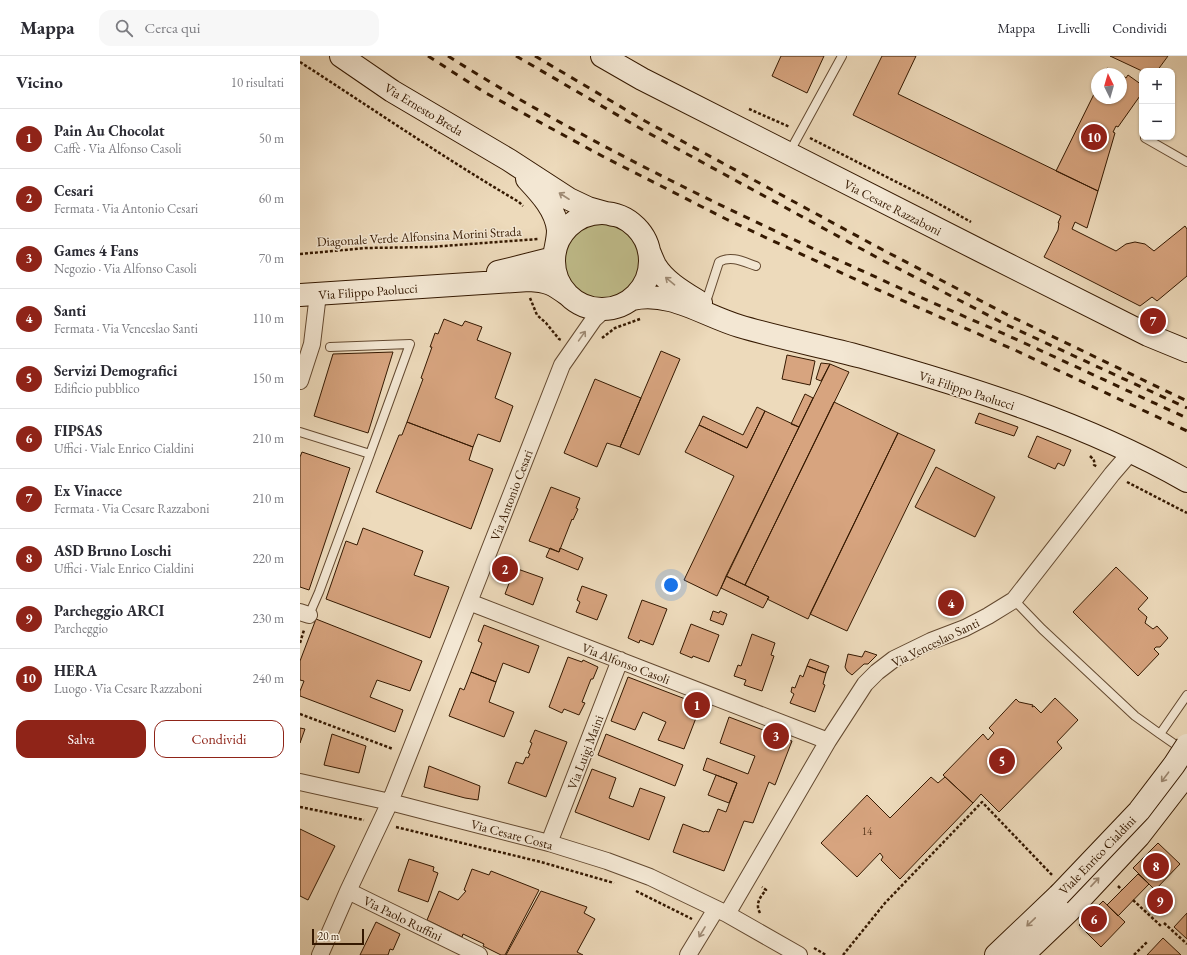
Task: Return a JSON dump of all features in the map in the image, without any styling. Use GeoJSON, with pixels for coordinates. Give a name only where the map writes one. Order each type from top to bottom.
{"type":"FeatureCollection","features":[{"type":"Feature","properties":{"kind":"street","name":"Via Ernesto Breda"},"geometry":{"type":"LineString","coordinates":[[341,56],[392,91],[509,160],[569,199],[588,208],[614,214]]}},
{"type":"Feature","properties":{"kind":"street","name":"Via Cesare Razzaboni"},"geometry":{"type":"LineString","coordinates":[[602,56],[642,79],[1016,269],[1148,335],[1187,351]]}},
{"type":"Feature","properties":{"kind":"street","name":"Via Ernesto Breda"},"geometry":{"type":"LineString","coordinates":[[509,160],[535,187],[546,201],[557,222],[558,232],[545,244]]}},
{"type":"Feature","properties":{"kind":"street"},"geometry":{"type":"LineString","coordinates":[[601,213],[614,214],[635,226],[643,235],[649,250],[650,258],[646,282],[632,299],[618,307],[605,309],[581,305],[568,295],[558,280],[545,244],[561,236],[568,227],[578,219],[601,213]]}},
{"type":"Feature","properties":{"kind":"street","name":"Via Filippo Paolucci"},"geometry":{"type":"LineString","coordinates":[[437,287],[545,244]]}},
{"type":"Feature","properties":{"kind":"street","name":"Via Filippo Paolucci"},"geometry":{"type":"LineString","coordinates":[[649,250],[656,266],[666,279],[682,291],[738,326]]}},
{"type":"Feature","properties":{"kind":"street","name":"Via Filippo Paolucci"},"geometry":{"type":"LineString","coordinates":[[309,295],[529,280],[543,281],[554,285],[568,295]]}},
{"type":"Feature","properties":{"kind":"street"},"geometry":{"type":"LineString","coordinates":[[300,381],[312,344],[309,295]]}},
{"type":"Feature","properties":{"kind":"street","name":"Via Filippo Paolucci"},"geometry":{"type":"LineString","coordinates":[[632,299],[642,296],[651,296],[679,303],[738,326],[861,357],[973,390],[1106,440],[1187,480]]}},
{"type":"Feature","properties":{"kind":"street","name":"Via Antonio Cesari"},"geometry":{"type":"LineString","coordinates":[[390,802],[470,602],[562,364],[594,319],[605,309]]}},
{"type":"Feature","properties":{"kind":"street","name":"Via Venceslao Santi"},"geometry":{"type":"LineString","coordinates":[[722,911],[748,878],[828,741],[864,684],[894,659],[931,641],[965,628],[1014,600],[1112,474],[1131,452]]}},
{"type":"Feature","properties":{"kind":"street","name":"Via Alfonso Casoli"},"geometry":{"type":"LineString","coordinates":[[470,602],[828,741]]}},
{"type":"Feature","properties":{"kind":"street","name":"Via Luigi Maini"},"geometry":{"type":"LineString","coordinates":[[549,843],[620,660]]}},
{"type":"Feature","properties":{"kind":"street","name":"Viale Enrico Cialdini"},"geometry":{"type":"LineString","coordinates":[[996,955],[1061,895],[1139,811],[1174,765],[1187,744]]}},
{"type":"Feature","properties":{"kind":"street","name":"Viale Enrico Cialdini"},"geometry":{"type":"LineString","coordinates":[[1023,955],[1061,895],[1139,836],[1187,774]]}},
{"type":"Feature","properties":{"kind":"street","name":"Via Cesare Costa"},"geometry":{"type":"LineString","coordinates":[[300,782],[390,802],[549,843],[607,861],[650,877],[722,911],[799,955]]}},
{"type":"Feature","properties":{"kind":"street","name":"Via Paolo Ruffini"},"geometry":{"type":"LineString","coordinates":[[320,955],[390,802]]}},
{"type":"Feature","properties":{"kind":"street","name":"Via Paolo Ruffini"},"geometry":{"type":"LineString","coordinates":[[348,891],[479,955]]}},
{"type":"Feature","properties":{"kind":"street"},"geometry":{"type":"LineString","coordinates":[[688,955],[706,925],[722,911]]}},
{"type":"Feature","properties":{"kind":"lane"},"geometry":{"type":"LineString","coordinates":[[788,154],[842,56]]}},
{"type":"Feature","properties":{"kind":"lane"},"geometry":{"type":"LineString","coordinates":[[1148,140],[1187,162]]}},
{"type":"Feature","properties":{"kind":"lane"},"geometry":{"type":"LineString","coordinates":[[705,305],[716,267],[719,262],[730,258],[756,266]]}},
{"type":"Feature","properties":{"kind":"lane"},"geometry":{"type":"LineString","coordinates":[[305,613],[319,592],[410,344],[330,347]]}},
{"type":"Feature","properties":{"kind":"lane"},"geometry":{"type":"LineString","coordinates":[[300,432],[370,454]]}},
{"type":"Feature","properties":{"kind":"lane"},"geometry":{"type":"LineString","coordinates":[[1014,600],[1042,629],[1135,716],[1187,752]]}},
{"type":"Feature","properties":{"kind":"lane"},"geometry":{"type":"LineString","coordinates":[[1160,734],[1187,695]]}},
{"type":"Feature","properties":{"kind":"path"},"geometry":{"type":"LineString","coordinates":[[300,62],[435,151],[519,202],[524,207]]}},
{"type":"Feature","properties":{"kind":"path","name":"Diagonale Verde Alfonsina Morini Strada"},"geometry":{"type":"LineString","coordinates":[[300,254],[366,248],[545,244]]}},
{"type":"Feature","properties":{"kind":"path"},"geometry":{"type":"LineString","coordinates":[[530,296],[537,315],[546,323],[559,339]]}},
{"type":"Feature","properties":{"kind":"path"},"geometry":{"type":"LineString","coordinates":[[599,341],[615,328],[642,319]]}},
{"type":"Feature","properties":{"kind":"path"},"geometry":{"type":"LineString","coordinates":[[1090,456],[1094,459],[1094,465],[1187,513]]}},
{"type":"Feature","properties":{"kind":"path"},"geometry":{"type":"LineString","coordinates":[[300,714],[408,755]]}},
{"type":"Feature","properties":{"kind":"path"},"geometry":{"type":"LineString","coordinates":[[843,955],[885,903],[982,802],[1061,895]]}},
{"type":"Feature","properties":{"kind":"path"},"geometry":{"type":"LineString","coordinates":[[300,807],[380,823],[541,862],[620,885]]}},
{"type":"Feature","properties":{"kind":"path"},"geometry":{"type":"LineString","coordinates":[[748,878],[766,890],[759,899],[758,911],[761,915]]}},
{"type":"Feature","properties":{"kind":"path"},"geometry":{"type":"LineString","coordinates":[[635,890],[706,925]]}},
{"type":"Feature","properties":{"kind":"path"},"geometry":{"type":"LineString","coordinates":[[1133,900],[1161,926]]}},
{"type":"Feature","properties":{"kind":"path"},"geometry":{"type":"LineString","coordinates":[[1164,923],[1187,944]]}},
{"type":"Feature","properties":{"kind":"path"},"geometry":{"type":"LineString","coordinates":[[1134,955],[1147,942]]}},
{"type":"Feature","properties":{"kind":"path"},"geometry":{"type":"LineString","coordinates":[[813,948],[826,955]]}},
{"type":"Feature","properties":{"kind":"shaded area"},"geometry":{"type":"Polygon","coordinates":[[[594,222],[610,222],[624,228],[635,239],[641,253],[641,269],[635,283],[624,294],[610,300],[594,300],[580,294],[569,283],[563,269],[563,253],[569,239],[580,228],[594,222]]]}},
{"type":"Feature","properties":{"kind":"building"},"geometry":{"type":"Polygon","coordinates":[[[781,56],[824,56],[807,93],[772,76],[781,56]]]}},
{"type":"Feature","properties":{"kind":"building"},"geometry":{"type":"Polygon","coordinates":[[[882,56],[916,56],[898,94],[1098,191],[1087,228],[1075,222],[1072,229],[1116,251],[1126,244],[1135,242],[1145,244],[1154,251],[1185,226],[1187,229],[1187,276],[1157,301],[1152,297],[1140,306],[1044,257],[1058,230],[1058,223],[1061,216],[853,115],[882,56]]]}},
{"type":"Feature","properties":{"kind":"building"},"geometry":{"type":"Polygon","coordinates":[[[1110,56],[1168,56],[1159,68],[1139,68],[1139,70],[1110,56]]]}},
{"type":"Feature","properties":{"kind":"building"},"geometry":{"type":"Polygon","coordinates":[[[1128,75],[1139,83],[1139,97],[1113,132],[1115,133],[1098,191],[1056,171],[1091,100],[1091,104],[1127,104],[1127,76],[1128,75]]]}},
{"type":"Feature","properties":{"kind":"building"},"geometry":{"type":"Polygon","coordinates":[[[444,319],[462,326],[465,321],[482,327],[477,340],[511,353],[495,398],[513,406],[500,442],[478,434],[473,447],[407,422],[423,379],[421,378],[432,347],[430,347],[435,333],[438,334],[444,319]]]}},
{"type":"Feature","properties":{"kind":"building"},"geometry":{"type":"Polygon","coordinates":[[[661,351],[680,359],[639,455],[620,447],[661,351]]]}},
{"type":"Feature","properties":{"kind":"building"},"geometry":{"type":"Polygon","coordinates":[[[393,352],[368,433],[314,416],[333,354],[393,352]]]}},
{"type":"Feature","properties":{"kind":"building"},"geometry":{"type":"Polygon","coordinates":[[[787,355],[815,361],[810,385],[782,379],[787,355]]]}},
{"type":"Feature","properties":{"kind":"building"},"geometry":{"type":"Polygon","coordinates":[[[821,363],[830,364],[821,381],[816,379],[821,363]]]}},
{"type":"Feature","properties":{"kind":"building"},"geometry":{"type":"Polygon","coordinates":[[[830,364],[849,372],[745,585],[726,576],[830,364]]]}},
{"type":"Feature","properties":{"kind":"building"},"geometry":{"type":"Polygon","coordinates":[[[595,379],[641,398],[620,447],[607,443],[597,467],[564,453],[595,379]]]}},
{"type":"Feature","properties":{"kind":"building"},"geometry":{"type":"Polygon","coordinates":[[[805,394],[813,398],[799,427],[791,424],[805,394]]]}},
{"type":"Feature","properties":{"kind":"building"},"geometry":{"type":"Polygon","coordinates":[[[834,402],[898,433],[808,619],[767,599],[769,597],[745,585],[834,402]]]}},
{"type":"Feature","properties":{"kind":"building"},"geometry":{"type":"Polygon","coordinates":[[[757,407],[765,411],[747,448],[699,425],[703,416],[743,435],[757,407]]]}},
{"type":"Feature","properties":{"kind":"building"},"geometry":{"type":"Polygon","coordinates":[[[765,411],[799,427],[717,596],[684,580],[734,476],[685,452],[699,425],[747,448],[765,411]]]}},
{"type":"Feature","properties":{"kind":"building"},"geometry":{"type":"Polygon","coordinates":[[[979,413],[1018,427],[1014,436],[975,423],[979,413]]]}},
{"type":"Feature","properties":{"kind":"building"},"geometry":{"type":"Polygon","coordinates":[[[407,422],[473,447],[469,460],[493,469],[471,529],[376,492],[399,435],[402,435],[407,422]]]}},
{"type":"Feature","properties":{"kind":"building"},"geometry":{"type":"Polygon","coordinates":[[[898,433],[935,450],[847,631],[810,614],[898,433]]]}},
{"type":"Feature","properties":{"kind":"building"},"geometry":{"type":"Polygon","coordinates":[[[1037,436],[1071,450],[1064,466],[1058,463],[1055,469],[1028,457],[1037,436]]]}},
{"type":"Feature","properties":{"kind":"building"},"geometry":{"type":"Polygon","coordinates":[[[302,452],[350,468],[309,590],[300,587],[300,457],[302,452]]]}},
{"type":"Feature","properties":{"kind":"building"},"geometry":{"type":"Polygon","coordinates":[[[936,467],[995,497],[975,537],[915,507],[936,467]]]}},
{"type":"Feature","properties":{"kind":"building"},"geometry":{"type":"Polygon","coordinates":[[[551,487],[580,498],[576,508],[578,509],[573,520],[572,519],[559,552],[529,541],[551,487]]]}},
{"type":"Feature","properties":{"kind":"building"},"geometry":{"type":"Polygon","coordinates":[[[363,528],[423,551],[414,575],[449,587],[430,638],[326,599],[346,541],[357,545],[363,528]]]}},
{"type":"Feature","properties":{"kind":"building"},"geometry":{"type":"Polygon","coordinates":[[[550,548],[559,552],[560,548],[583,558],[578,570],[546,557],[550,548]]]}},
{"type":"Feature","properties":{"kind":"building"},"geometry":{"type":"Polygon","coordinates":[[[512,567],[543,578],[533,605],[505,594],[511,578],[509,576],[512,567]]]}},
{"type":"Feature","properties":{"kind":"building"},"geometry":{"type":"Polygon","coordinates":[[[1116,567],[1148,598],[1138,609],[1147,617],[1145,623],[1153,629],[1157,626],[1168,638],[1160,647],[1156,647],[1154,649],[1159,654],[1138,676],[1073,612],[1116,567]]]}},
{"type":"Feature","properties":{"kind":"building"},"geometry":{"type":"Polygon","coordinates":[[[726,576],[769,597],[763,608],[721,588],[726,576]]]}},
{"type":"Feature","properties":{"kind":"building"},"geometry":{"type":"Polygon","coordinates":[[[582,586],[607,595],[597,620],[576,612],[580,602],[577,600],[582,586]]]}},
{"type":"Feature","properties":{"kind":"building"},"geometry":{"type":"Polygon","coordinates":[[[642,600],[667,609],[653,645],[640,640],[639,643],[628,638],[642,600]]]}},
{"type":"Feature","properties":{"kind":"building"},"geometry":{"type":"Polygon","coordinates":[[[713,611],[719,613],[720,611],[727,614],[723,625],[710,620],[713,611]]]}},
{"type":"Feature","properties":{"kind":"building"},"geometry":{"type":"Polygon","coordinates":[[[316,619],[422,661],[410,691],[377,680],[370,697],[403,710],[395,732],[300,696],[300,691],[304,681],[300,680],[300,661],[316,619]]]}},
{"type":"Feature","properties":{"kind":"building"},"geometry":{"type":"Polygon","coordinates":[[[691,624],[719,635],[709,662],[693,656],[692,658],[680,653],[691,624]]]}},
{"type":"Feature","properties":{"kind":"building"},"geometry":{"type":"Polygon","coordinates":[[[484,625],[539,646],[529,673],[503,663],[496,682],[471,672],[482,643],[478,641],[484,625]]]}},
{"type":"Feature","properties":{"kind":"building"},"geometry":{"type":"Polygon","coordinates":[[[752,634],[775,643],[771,655],[774,656],[762,691],[744,685],[746,680],[734,676],[738,665],[741,666],[752,634]]]}},
{"type":"Feature","properties":{"kind":"building"},"geometry":{"type":"Polygon","coordinates":[[[865,651],[877,655],[868,664],[864,664],[852,675],[845,667],[848,654],[862,657],[865,651]]]}},
{"type":"Feature","properties":{"kind":"building"},"geometry":{"type":"Polygon","coordinates":[[[568,657],[582,662],[583,660],[598,667],[593,679],[591,679],[582,702],[585,703],[579,715],[564,709],[562,713],[549,707],[568,657]]]}},
{"type":"Feature","properties":{"kind":"building"},"geometry":{"type":"Polygon","coordinates":[[[810,659],[829,666],[826,673],[807,666],[810,659]]]}},
{"type":"Feature","properties":{"kind":"building"},"geometry":{"type":"Polygon","coordinates":[[[807,666],[826,673],[823,684],[825,685],[815,712],[790,703],[794,694],[791,692],[792,687],[795,688],[800,675],[803,677],[807,666]]]}},
{"type":"Feature","properties":{"kind":"building"},"geometry":{"type":"Polygon","coordinates":[[[471,672],[496,682],[489,702],[514,712],[504,737],[449,716],[460,688],[464,690],[471,672]]]}},
{"type":"Feature","properties":{"kind":"building"},"geometry":{"type":"Polygon","coordinates":[[[628,677],[701,705],[684,749],[658,740],[666,722],[643,712],[635,730],[611,721],[628,677]]]}},
{"type":"Feature","properties":{"kind":"building"},"geometry":{"type":"Polygon","coordinates":[[[1055,698],[1078,720],[1057,742],[1062,748],[999,812],[981,794],[973,803],[943,775],[983,734],[988,740],[994,733],[989,728],[1016,699],[1019,702],[1033,705],[1032,707],[1034,706],[1041,713],[1055,698]]]}},
{"type":"Feature","properties":{"kind":"building"},"geometry":{"type":"Polygon","coordinates":[[[729,717],[792,741],[775,785],[769,782],[753,823],[744,821],[724,871],[673,852],[683,824],[704,832],[709,832],[718,809],[726,812],[737,783],[703,770],[707,758],[748,774],[755,756],[720,743],[729,717]]]}},
{"type":"Feature","properties":{"kind":"building"},"geometry":{"type":"Polygon","coordinates":[[[300,728],[305,729],[300,743],[300,728]]]}},
{"type":"Feature","properties":{"kind":"building"},"geometry":{"type":"Polygon","coordinates":[[[535,730],[567,742],[546,797],[508,783],[516,762],[523,764],[526,757],[528,758],[530,754],[528,753],[532,743],[530,742],[535,730]]]}},
{"type":"Feature","properties":{"kind":"building"},"geometry":{"type":"Polygon","coordinates":[[[332,734],[366,746],[359,773],[324,765],[332,734]]]}},
{"type":"Feature","properties":{"kind":"building"},"geometry":{"type":"Polygon","coordinates":[[[606,734],[683,765],[675,786],[598,755],[606,734]]]}},
{"type":"Feature","properties":{"kind":"building"},"geometry":{"type":"Polygon","coordinates":[[[429,766],[480,786],[478,800],[424,787],[429,766]]]}},
{"type":"Feature","properties":{"kind":"building"},"geometry":{"type":"Polygon","coordinates":[[[592,769],[616,778],[609,798],[633,807],[640,788],[665,797],[649,840],[575,812],[592,769]]]}},
{"type":"Feature","properties":{"kind":"building"},"geometry":{"type":"Polygon","coordinates":[[[716,775],[737,783],[729,803],[708,795],[716,775]]]}},
{"type":"Feature","properties":{"kind":"building"},"geometry":{"type":"Polygon","coordinates":[[[931,777],[938,783],[945,777],[973,803],[900,879],[881,860],[883,857],[880,853],[857,877],[821,843],[867,795],[890,818],[931,777]]]}},
{"type":"Feature","properties":{"kind":"building"},"geometry":{"type":"Polygon","coordinates":[[[300,829],[335,846],[308,900],[300,896],[300,829]]]}},
{"type":"Feature","properties":{"kind":"building"},"geometry":{"type":"Polygon","coordinates":[[[1158,843],[1180,864],[1155,890],[1133,868],[1158,843]]]}},
{"type":"Feature","properties":{"kind":"building"},"geometry":{"type":"Polygon","coordinates":[[[409,859],[434,867],[433,871],[438,873],[428,902],[398,891],[409,859]]]}},
{"type":"Feature","properties":{"kind":"building"},"geometry":{"type":"Polygon","coordinates":[[[472,869],[489,875],[491,871],[539,890],[505,955],[501,955],[483,946],[484,944],[463,934],[462,937],[427,920],[439,891],[458,900],[466,891],[464,890],[472,869]]]}},
{"type":"Feature","properties":{"kind":"building"},"geometry":{"type":"Polygon","coordinates":[[[1138,874],[1149,884],[1118,916],[1107,905],[1138,874]]]}},
{"type":"Feature","properties":{"kind":"building"},"geometry":{"type":"Polygon","coordinates":[[[541,891],[587,907],[584,913],[595,919],[577,952],[583,955],[506,955],[541,891]]]}},
{"type":"Feature","properties":{"kind":"building"},"geometry":{"type":"Polygon","coordinates":[[[1103,901],[1125,922],[1101,947],[1079,925],[1103,901]]]}},
{"type":"Feature","properties":{"kind":"building"},"geometry":{"type":"Polygon","coordinates":[[[1187,913],[1187,939],[1174,927],[1187,913]]]}},
{"type":"Feature","properties":{"kind":"building"},"geometry":{"type":"Polygon","coordinates":[[[376,922],[400,934],[393,950],[390,949],[388,955],[360,955],[376,922]]]}},
{"type":"Feature","properties":{"kind":"building"},"geometry":{"type":"Polygon","coordinates":[[[1163,938],[1181,955],[1147,955],[1163,938]]]}},
{"type":"Feature","properties":{"kind":"railway"},"geometry":{"type":"LineString","coordinates":[[428,56],[484,92],[604,157],[726,219],[874,288],[1017,351],[1187,431]]}},
{"type":"Feature","properties":{"kind":"railway"},"geometry":{"type":"LineString","coordinates":[[448,56],[499,88],[605,147],[768,228],[1187,418]]}},
{"type":"Feature","properties":{"kind":"railway"},"geometry":{"type":"LineString","coordinates":[[516,56],[643,130],[878,258],[1007,325],[1187,408]]}},
{"type":"Feature","properties":{"kind":"railway"},"geometry":{"type":"LineString","coordinates":[[535,56],[645,121],[883,250],[1010,316],[1187,401]]}},
{"type":"Feature","properties":{"kind":"place","name":"HERA"},"geometry":{"type":"Point","coordinates":[1094,137]}},
{"type":"Feature","properties":{"kind":"place","name":"Ex Vinacce"},"geometry":{"type":"Point","coordinates":[1153,321]}},
{"type":"Feature","properties":{"kind":"place","name":"Cesari"},"geometry":{"type":"Point","coordinates":[505,569]}},
{"type":"Feature","properties":{"kind":"place","name":"Santi"},"geometry":{"type":"Point","coordinates":[951,603]}},
{"type":"Feature","properties":{"kind":"place","name":"Pain Au Chocolat"},"geometry":{"type":"Point","coordinates":[697,705]}},
{"type":"Feature","properties":{"kind":"place","name":"Games 4 Fans"},"geometry":{"type":"Point","coordinates":[776,736]}},
{"type":"Feature","properties":{"kind":"place","name":"Servizi Demografici"},"geometry":{"type":"Point","coordinates":[1002,761]}},
{"type":"Feature","properties":{"kind":"place","name":"ASD Bruno Loschi"},"geometry":{"type":"Point","coordinates":[1156,866]}},
{"type":"Feature","properties":{"kind":"place","name":"Parcheggio ARCI"},"geometry":{"type":"Point","coordinates":[1160,901]}},
{"type":"Feature","properties":{"kind":"place","name":"FIPSAS"},"geometry":{"type":"Point","coordinates":[1094,919]}}]}
